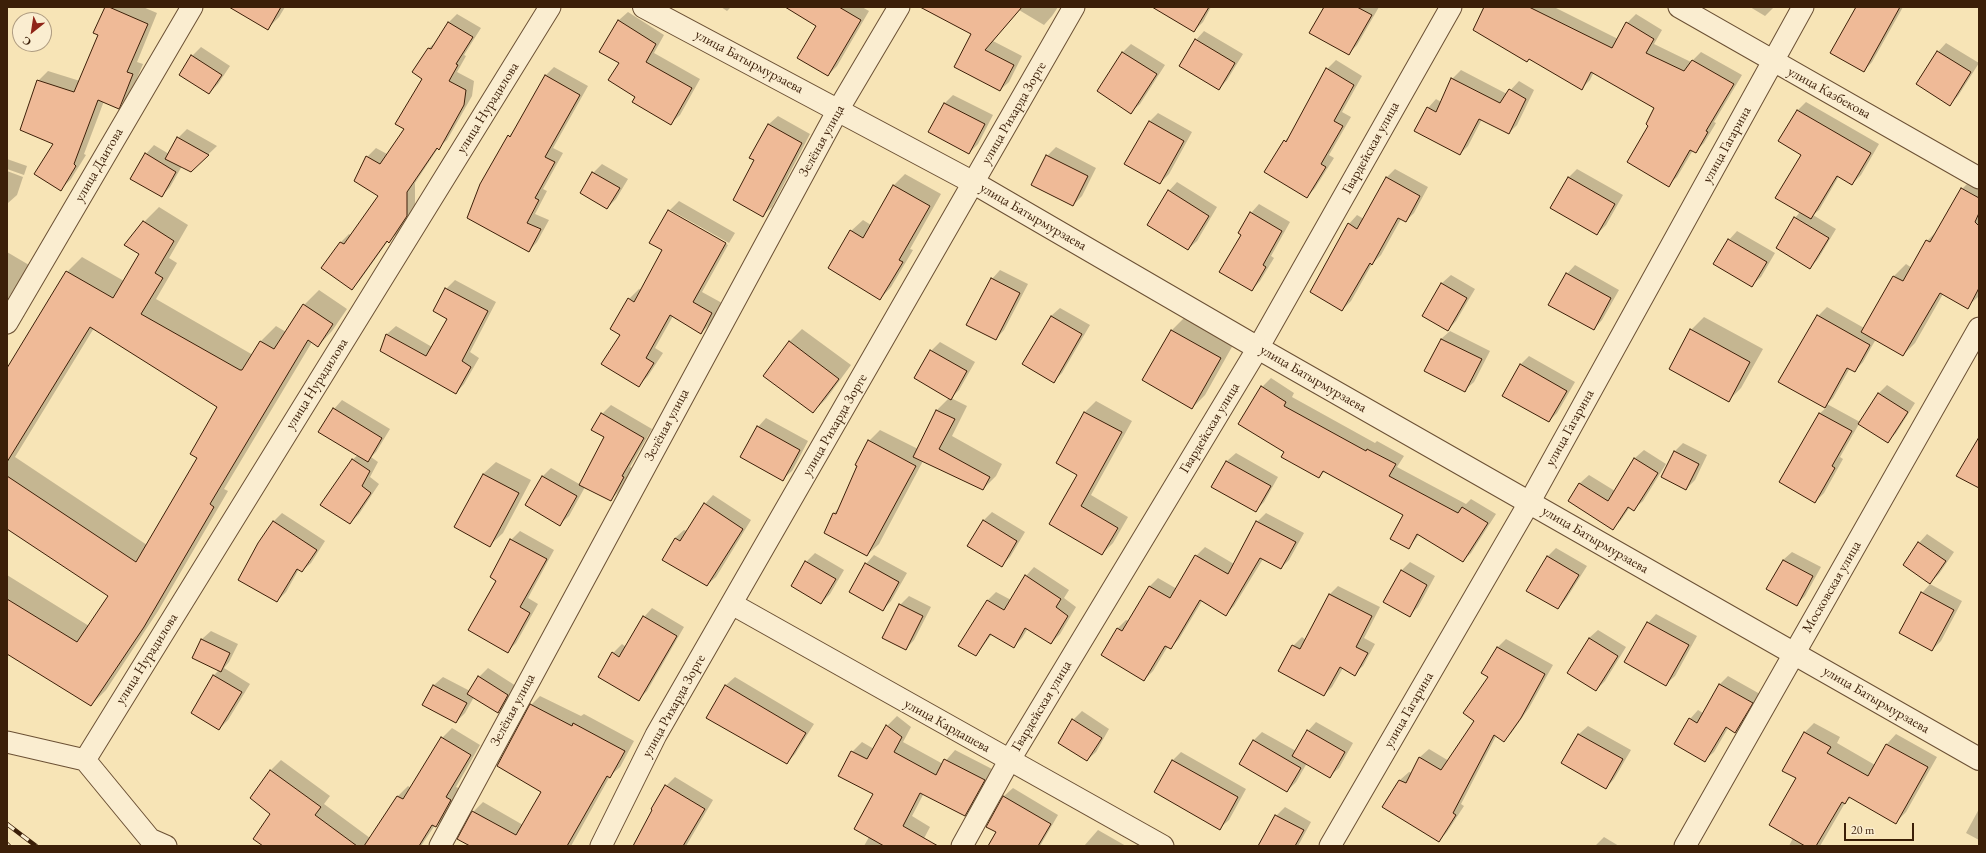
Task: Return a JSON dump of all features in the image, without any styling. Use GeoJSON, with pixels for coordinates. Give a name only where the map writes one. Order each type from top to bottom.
{"type":"FeatureCollection","features":[{"type":"Feature","properties":{"kind":"street","name":"улица Даитова"},"geometry":{"type":"LineString","coordinates":[[7,323],[192,7]]}},
{"type":"Feature","properties":{"kind":"street","name":"улица Нурадилова"},"geometry":{"type":"LineString","coordinates":[[85,760],[550,7]]}},
{"type":"Feature","properties":{"kind":"street","name":"улица Батырмурзаева"},"geometry":{"type":"LineString","coordinates":[[644,7],[974,183],[1528,503],[1979,759]]}},
{"type":"Feature","properties":{"kind":"street","name":"Зелёная улица"},"geometry":{"type":"LineString","coordinates":[[440,846],[838,110],[899,7]]}},
{"type":"Feature","properties":{"kind":"street","name":"улица Рихарда Зорге"},"geometry":{"type":"LineString","coordinates":[[601,846],[656,735],[1074,7]]}},
{"type":"Feature","properties":{"kind":"street","name":"Гвардейская улица"},"geometry":{"type":"LineString","coordinates":[[962,846],[1009,760],[1258,348],[1451,7]]}},
{"type":"Feature","properties":{"kind":"street","name":"улица Казбекова"},"geometry":{"type":"LineString","coordinates":[[1679,7],[1979,178]]}},
{"type":"Feature","properties":{"kind":"street","name":"улица Гагарина"},"geometry":{"type":"LineString","coordinates":[[1330,846],[1528,503],[1803,7]]}},
{"type":"Feature","properties":{"kind":"street","name":"Московская улица"},"geometry":{"type":"LineString","coordinates":[[1684,846],[1979,328]]}},
{"type":"Feature","properties":{"kind":"street","name":"улица Кардашева"},"geometry":{"type":"LineString","coordinates":[[732,604],[1163,846]]}},
{"type":"Feature","properties":{"kind":"street"},"geometry":{"type":"LineString","coordinates":[[7,742],[85,760],[150,839],[166,846]]}},
{"type":"Feature","properties":{"kind":"building"},"geometry":{"type":"Polygon","coordinates":[[[105,7],[109,7],[148,24],[127,72],[133,74],[119,109],[98,100],[74,164],[76,166],[61,191],[34,174],[53,144],[20,130],[37,80],[74,92],[98,35],[93,33],[105,7]]]}},
{"type":"Feature","properties":{"kind":"building"},"geometry":{"type":"Polygon","coordinates":[[[229,7],[281,7],[268,30],[229,7]]]}},
{"type":"Feature","properties":{"kind":"building"},"geometry":{"type":"Polygon","coordinates":[[[785,7],[839,7],[861,20],[828,76],[797,58],[816,26],[785,7]]]}},
{"type":"Feature","properties":{"kind":"building"},"geometry":{"type":"Polygon","coordinates":[[[920,7],[1022,7],[985,50],[1014,65],[1000,91],[954,67],[971,34],[920,7]]]}},
{"type":"Feature","properties":{"kind":"building"},"geometry":{"type":"Polygon","coordinates":[[[1152,7],[1209,7],[1194,32],[1152,7]]]}},
{"type":"Feature","properties":{"kind":"building"},"geometry":{"type":"Polygon","coordinates":[[[1324,7],[1357,7],[1372,15],[1349,55],[1309,33],[1324,7]]]}},
{"type":"Feature","properties":{"kind":"building"},"geometry":{"type":"Polygon","coordinates":[[[1484,7],[1529,7],[1612,48],[1626,22],[1654,39],[1646,53],[1684,71],[1692,60],[1734,84],[1706,131],[1708,132],[1696,153],[1690,150],[1669,187],[1627,162],[1648,126],[1646,124],[1654,108],[1591,72],[1582,90],[1529,59],[1527,62],[1473,30],[1484,7]]]}},
{"type":"Feature","properties":{"kind":"building"},"geometry":{"type":"Polygon","coordinates":[[[1856,7],[1900,7],[1864,72],[1830,53],[1856,7]]]}},
{"type":"Feature","properties":{"kind":"building"},"geometry":{"type":"Polygon","coordinates":[[[618,20],[656,44],[646,62],[692,88],[671,125],[632,102],[635,97],[608,80],[619,63],[599,52],[618,20]]]}},
{"type":"Feature","properties":{"kind":"building"},"geometry":{"type":"Polygon","coordinates":[[[448,22],[473,37],[456,64],[458,65],[449,81],[466,90],[464,105],[439,150],[437,148],[407,192],[407,216],[389,243],[387,241],[352,290],[321,268],[340,242],[344,244],[378,196],[354,181],[366,156],[380,164],[404,129],[395,124],[422,79],[412,72],[428,48],[431,49],[448,22]]]}},
{"type":"Feature","properties":{"kind":"building"},"geometry":{"type":"Polygon","coordinates":[[[1195,39],[1235,63],[1219,90],[1179,66],[1195,39]]]}},
{"type":"Feature","properties":{"kind":"building"},"geometry":{"type":"Polygon","coordinates":[[[1937,51],[1971,72],[1950,106],[1916,84],[1937,51]]]}},
{"type":"Feature","properties":{"kind":"building"},"geometry":{"type":"Polygon","coordinates":[[[1122,52],[1157,74],[1131,114],[1097,91],[1122,52]]]}},
{"type":"Feature","properties":{"kind":"building"},"geometry":{"type":"Polygon","coordinates":[[[191,55],[222,75],[209,94],[179,75],[191,55]]]}},
{"type":"Feature","properties":{"kind":"building"},"geometry":{"type":"Polygon","coordinates":[[[1326,68],[1354,85],[1334,121],[1343,126],[1321,164],[1326,167],[1307,198],[1264,172],[1284,140],[1286,142],[1326,68]]]}},
{"type":"Feature","properties":{"kind":"building"},"geometry":{"type":"Polygon","coordinates":[[[545,75],[580,95],[545,157],[555,162],[535,198],[539,200],[527,223],[541,229],[529,252],[467,218],[480,184],[508,135],[510,137],[545,75]]]}},
{"type":"Feature","properties":{"kind":"building"},"geometry":{"type":"Polygon","coordinates":[[[1451,78],[1500,103],[1509,89],[1526,99],[1509,134],[1479,119],[1460,155],[1414,131],[1427,107],[1436,112],[1451,78]]]}},
{"type":"Feature","properties":{"kind":"building"},"geometry":{"type":"Polygon","coordinates":[[[944,103],[985,124],[969,154],[928,132],[944,103]]]}},
{"type":"Feature","properties":{"kind":"building"},"geometry":{"type":"Polygon","coordinates":[[[1797,110],[1871,153],[1852,185],[1837,176],[1811,219],[1775,198],[1801,155],[1778,141],[1797,110]]]}},
{"type":"Feature","properties":{"kind":"building"},"geometry":{"type":"Polygon","coordinates":[[[1149,121],[1184,141],[1160,184],[1124,164],[1149,121]]]}},
{"type":"Feature","properties":{"kind":"building"},"geometry":{"type":"Polygon","coordinates":[[[768,124],[802,143],[763,217],[733,200],[754,160],[749,158],[768,124]]]}},
{"type":"Feature","properties":{"kind":"building"},"geometry":{"type":"Polygon","coordinates":[[[177,137],[209,155],[191,172],[165,159],[177,137]]]}},
{"type":"Feature","properties":{"kind":"building"},"geometry":{"type":"Polygon","coordinates":[[[145,153],[176,172],[162,197],[130,179],[145,153]]]}},
{"type":"Feature","properties":{"kind":"building"},"geometry":{"type":"Polygon","coordinates":[[[1046,155],[1088,176],[1073,206],[1031,185],[1046,155]]]}},
{"type":"Feature","properties":{"kind":"building"},"geometry":{"type":"Polygon","coordinates":[[[592,172],[620,188],[607,209],[580,193],[592,172]]]}},
{"type":"Feature","properties":{"kind":"building"},"geometry":{"type":"Polygon","coordinates":[[[1386,177],[1420,196],[1406,222],[1398,218],[1372,265],[1370,263],[1342,311],[1310,292],[1348,223],[1357,229],[1386,177]]]}},
{"type":"Feature","properties":{"kind":"building"},"geometry":{"type":"Polygon","coordinates":[[[1568,177],[1615,204],[1597,235],[1550,208],[1568,177]]]}},
{"type":"Feature","properties":{"kind":"building"},"geometry":{"type":"Polygon","coordinates":[[[893,185],[930,206],[899,260],[903,262],[880,300],[828,268],[850,230],[863,238],[893,185]]]}},
{"type":"Feature","properties":{"kind":"building"},"geometry":{"type":"Polygon","coordinates":[[[1961,188],[1979,198],[1979,213],[1975,222],[1979,226],[1979,288],[1968,309],[1940,293],[1903,356],[1861,332],[1893,276],[1903,281],[1926,240],[1930,242],[1961,188]]]}},
{"type":"Feature","properties":{"kind":"building"},"geometry":{"type":"Polygon","coordinates":[[[1168,190],[1209,216],[1188,250],[1147,225],[1168,190]]]}},
{"type":"Feature","properties":{"kind":"building"},"geometry":{"type":"Polygon","coordinates":[[[668,210],[726,243],[693,302],[712,313],[701,334],[670,315],[646,358],[654,363],[639,387],[601,364],[620,335],[610,329],[628,298],[634,302],[662,250],[649,243],[668,210]]]}},
{"type":"Feature","properties":{"kind":"building"},"geometry":{"type":"Polygon","coordinates":[[[1250,212],[1282,231],[1263,265],[1266,267],[1252,291],[1219,272],[1241,235],[1238,233],[1250,212]]]}},
{"type":"Feature","properties":{"kind":"building"},"geometry":{"type":"Polygon","coordinates":[[[1794,217],[1829,238],[1810,269],[1776,248],[1794,217]]]}},
{"type":"Feature","properties":{"kind":"building"},"geometry":{"type":"Polygon","coordinates":[[[143,221],[174,241],[155,273],[163,278],[141,314],[240,370],[242,370],[260,341],[274,349],[303,304],[333,324],[318,347],[308,340],[210,504],[214,507],[144,627],[91,706],[7,654],[7,599],[77,642],[108,596],[7,529],[7,476],[136,562],[197,458],[190,454],[217,407],[90,327],[7,462],[7,368],[66,271],[113,298],[139,254],[124,245],[143,221]]]}},
{"type":"Feature","properties":{"kind":"building"},"geometry":{"type":"Polygon","coordinates":[[[1728,239],[1767,262],[1752,287],[1713,264],[1728,239]]]}},
{"type":"Feature","properties":{"kind":"building"},"geometry":{"type":"Polygon","coordinates":[[[1566,273],[1611,298],[1594,330],[1548,305],[1566,273]]]}},
{"type":"Feature","properties":{"kind":"building"},"geometry":{"type":"Polygon","coordinates":[[[991,278],[1020,293],[996,340],[966,325],[991,278]]]}},
{"type":"Feature","properties":{"kind":"building"},"geometry":{"type":"Polygon","coordinates":[[[1441,283],[1467,298],[1448,331],[1422,316],[1441,283]]]}},
{"type":"Feature","properties":{"kind":"building"},"geometry":{"type":"Polygon","coordinates":[[[445,288],[488,311],[462,361],[471,367],[456,394],[380,351],[386,334],[426,356],[447,319],[433,311],[445,288]]]}},
{"type":"Feature","properties":{"kind":"building"},"geometry":{"type":"Polygon","coordinates":[[[1817,315],[1870,345],[1855,372],[1847,368],[1825,408],[1778,382],[1817,315]]]}},
{"type":"Feature","properties":{"kind":"building"},"geometry":{"type":"Polygon","coordinates":[[[1051,316],[1082,334],[1054,383],[1022,364],[1051,316]]]}},
{"type":"Feature","properties":{"kind":"building"},"geometry":{"type":"Polygon","coordinates":[[[1690,329],[1750,362],[1729,402],[1669,369],[1690,329]]]}},
{"type":"Feature","properties":{"kind":"building"},"geometry":{"type":"Polygon","coordinates":[[[1171,330],[1221,358],[1192,409],[1142,380],[1171,330]]]}},
{"type":"Feature","properties":{"kind":"building"},"geometry":{"type":"Polygon","coordinates":[[[1441,339],[1482,359],[1465,392],[1424,371],[1441,339]]]}},
{"type":"Feature","properties":{"kind":"building"},"geometry":{"type":"Polygon","coordinates":[[[789,341],[839,379],[813,413],[763,376],[789,341]]]}},
{"type":"Feature","properties":{"kind":"building"},"geometry":{"type":"Polygon","coordinates":[[[930,350],[967,371],[951,400],[914,378],[930,350]]]}},
{"type":"Feature","properties":{"kind":"building"},"geometry":{"type":"Polygon","coordinates":[[[1520,364],[1567,391],[1549,422],[1502,396],[1520,364]]]}},
{"type":"Feature","properties":{"kind":"building"},"geometry":{"type":"Polygon","coordinates":[[[1261,386],[1286,402],[1284,406],[1366,451],[1367,449],[1396,464],[1389,476],[1458,513],[1462,507],[1488,523],[1463,562],[1417,534],[1409,549],[1390,539],[1403,515],[1323,471],[1319,478],[1281,457],[1284,452],[1238,424],[1261,386]]]}},
{"type":"Feature","properties":{"kind":"building"},"geometry":{"type":"Polygon","coordinates":[[[1878,393],[1908,412],[1888,443],[1858,424],[1878,393]]]}},
{"type":"Feature","properties":{"kind":"building"},"geometry":{"type":"Polygon","coordinates":[[[333,408],[382,438],[368,462],[318,432],[333,408]]]}},
{"type":"Feature","properties":{"kind":"building"},"geometry":{"type":"Polygon","coordinates":[[[936,410],[955,419],[939,449],[990,477],[983,490],[913,457],[936,410]]]}},
{"type":"Feature","properties":{"kind":"building"},"geometry":{"type":"Polygon","coordinates":[[[1084,412],[1122,432],[1081,506],[1118,528],[1102,555],[1049,524],[1077,475],[1056,463],[1084,412]]]}},
{"type":"Feature","properties":{"kind":"building"},"geometry":{"type":"Polygon","coordinates":[[[601,413],[644,438],[622,476],[624,477],[611,501],[579,485],[604,437],[591,430],[601,413]]]}},
{"type":"Feature","properties":{"kind":"building"},"geometry":{"type":"Polygon","coordinates":[[[1819,413],[1852,431],[1832,466],[1835,468],[1815,503],[1779,482],[1819,413]]]}},
{"type":"Feature","properties":{"kind":"building"},"geometry":{"type":"Polygon","coordinates":[[[757,426],[800,450],[783,481],[740,457],[757,426]]]}},
{"type":"Feature","properties":{"kind":"building"},"geometry":{"type":"Polygon","coordinates":[[[1979,437],[1979,488],[1956,476],[1979,437]]]}},
{"type":"Feature","properties":{"kind":"building"},"geometry":{"type":"Polygon","coordinates":[[[868,440],[916,466],[867,556],[824,533],[833,513],[836,514],[857,466],[855,465],[868,440]]]}},
{"type":"Feature","properties":{"kind":"building"},"geometry":{"type":"Polygon","coordinates":[[[1674,451],[1699,464],[1686,490],[1661,477],[1674,451]]]}},
{"type":"Feature","properties":{"kind":"building"},"geometry":{"type":"Polygon","coordinates":[[[1634,458],[1658,473],[1634,511],[1628,507],[1613,530],[1568,501],[1579,483],[1608,501],[1634,458]]]}},
{"type":"Feature","properties":{"kind":"building"},"geometry":{"type":"Polygon","coordinates":[[[352,459],[370,471],[362,486],[371,493],[350,524],[320,505],[352,459]]]}},
{"type":"Feature","properties":{"kind":"building"},"geometry":{"type":"Polygon","coordinates":[[[1226,461],[1271,486],[1256,512],[1211,487],[1226,461]]]}},
{"type":"Feature","properties":{"kind":"building"},"geometry":{"type":"Polygon","coordinates":[[[483,474],[519,493],[490,547],[454,527],[483,474]]]}},
{"type":"Feature","properties":{"kind":"building"},"geometry":{"type":"Polygon","coordinates":[[[542,476],[577,496],[560,526],[525,505],[542,476]]]}},
{"type":"Feature","properties":{"kind":"building"},"geometry":{"type":"Polygon","coordinates":[[[704,503],[743,529],[707,586],[662,560],[675,538],[680,541],[704,503]]]}},
{"type":"Feature","properties":{"kind":"building"},"geometry":{"type":"Polygon","coordinates":[[[983,520],[1017,541],[1002,567],[967,546],[983,520]]]}},
{"type":"Feature","properties":{"kind":"building"},"geometry":{"type":"Polygon","coordinates":[[[273,521],[317,550],[302,572],[297,569],[277,602],[238,580],[258,543],[273,521]]]}},
{"type":"Feature","properties":{"kind":"building"},"geometry":{"type":"Polygon","coordinates":[[[1256,521],[1296,542],[1281,569],[1260,558],[1226,616],[1200,600],[1171,649],[1165,646],[1144,681],[1101,655],[1117,628],[1122,631],[1149,586],[1170,598],[1195,555],[1228,574],[1256,521]]]}},
{"type":"Feature","properties":{"kind":"building"},"geometry":{"type":"Polygon","coordinates":[[[510,539],[547,559],[520,607],[530,613],[508,653],[468,630],[496,581],[490,577],[510,539]]]}},
{"type":"Feature","properties":{"kind":"building"},"geometry":{"type":"Polygon","coordinates":[[[1918,542],[1946,561],[1930,584],[1903,565],[1918,542]]]}},
{"type":"Feature","properties":{"kind":"building"},"geometry":{"type":"Polygon","coordinates":[[[1547,556],[1579,575],[1558,609],[1526,591],[1547,556]]]}},
{"type":"Feature","properties":{"kind":"building"},"geometry":{"type":"Polygon","coordinates":[[[1783,560],[1813,576],[1797,606],[1766,589],[1783,560]]]}},
{"type":"Feature","properties":{"kind":"building"},"geometry":{"type":"Polygon","coordinates":[[[805,561],[836,579],[821,604],[791,586],[805,561]]]}},
{"type":"Feature","properties":{"kind":"building"},"geometry":{"type":"Polygon","coordinates":[[[865,563],[899,582],[883,611],[849,592],[865,563]]]}},
{"type":"Feature","properties":{"kind":"building"},"geometry":{"type":"Polygon","coordinates":[[[1401,570],[1427,585],[1410,617],[1383,602],[1401,570]]]}},
{"type":"Feature","properties":{"kind":"building"},"geometry":{"type":"Polygon","coordinates":[[[1025,575],[1061,599],[1056,607],[1068,616],[1051,644],[1025,628],[1014,648],[990,634],[976,656],[958,646],[987,600],[1004,610],[1025,575]]]}},
{"type":"Feature","properties":{"kind":"building"},"geometry":{"type":"Polygon","coordinates":[[[1921,592],[1954,610],[1932,651],[1899,633],[1921,592]]]}},
{"type":"Feature","properties":{"kind":"building"},"geometry":{"type":"Polygon","coordinates":[[[1329,594],[1372,616],[1356,647],[1368,653],[1355,676],[1340,667],[1324,696],[1278,671],[1292,645],[1300,649],[1329,594]]]}},
{"type":"Feature","properties":{"kind":"building"},"geometry":{"type":"Polygon","coordinates":[[[899,604],[923,616],[906,650],[882,638],[899,604]]]}},
{"type":"Feature","properties":{"kind":"building"},"geometry":{"type":"Polygon","coordinates":[[[643,616],[677,636],[639,701],[598,677],[612,652],[619,657],[643,616]]]}},
{"type":"Feature","properties":{"kind":"building"},"geometry":{"type":"Polygon","coordinates":[[[1647,622],[1689,645],[1666,686],[1624,662],[1647,622]]]}},
{"type":"Feature","properties":{"kind":"building"},"geometry":{"type":"Polygon","coordinates":[[[1589,638],[1618,656],[1596,691],[1567,673],[1589,638]]]}},
{"type":"Feature","properties":{"kind":"building"},"geometry":{"type":"Polygon","coordinates":[[[201,639],[230,653],[221,672],[192,658],[201,639]]]}},
{"type":"Feature","properties":{"kind":"building"},"geometry":{"type":"Polygon","coordinates":[[[1497,647],[1545,674],[1521,718],[1504,742],[1494,735],[1453,813],[1456,815],[1439,842],[1382,807],[1399,780],[1406,783],[1419,757],[1441,770],[1474,721],[1463,713],[1488,677],[1481,673],[1497,647]]]}},
{"type":"Feature","properties":{"kind":"building"},"geometry":{"type":"Polygon","coordinates":[[[213,675],[242,692],[219,730],[191,713],[213,675]]]}},
{"type":"Feature","properties":{"kind":"building"},"geometry":{"type":"Polygon","coordinates":[[[478,676],[508,695],[498,713],[467,694],[478,676]]]}},
{"type":"Feature","properties":{"kind":"building"},"geometry":{"type":"Polygon","coordinates":[[[1719,684],[1753,703],[1735,733],[1726,727],[1705,762],[1674,744],[1689,718],[1697,723],[1719,684]]]}},
{"type":"Feature","properties":{"kind":"building"},"geometry":{"type":"Polygon","coordinates":[[[433,685],[467,703],[456,723],[422,705],[433,685]]]}},
{"type":"Feature","properties":{"kind":"building"},"geometry":{"type":"Polygon","coordinates":[[[725,685],[806,733],[787,764],[706,718],[725,685]]]}},
{"type":"Feature","properties":{"kind":"building"},"geometry":{"type":"Polygon","coordinates":[[[530,704],[572,726],[573,723],[625,751],[610,778],[607,776],[567,846],[470,846],[457,839],[472,811],[516,835],[541,792],[497,766],[530,704]]]}},
{"type":"Feature","properties":{"kind":"building"},"geometry":{"type":"Polygon","coordinates":[[[1072,719],[1102,738],[1087,761],[1058,743],[1072,719]]]}},
{"type":"Feature","properties":{"kind":"building"},"geometry":{"type":"Polygon","coordinates":[[[886,725],[902,737],[894,752],[936,775],[944,759],[985,780],[965,816],[920,793],[903,826],[938,846],[884,846],[854,829],[873,794],[838,776],[851,751],[867,759],[886,725]]]}},
{"type":"Feature","properties":{"kind":"building"},"geometry":{"type":"Polygon","coordinates":[[[1307,730],[1345,752],[1330,778],[1292,756],[1307,730]]]}},
{"type":"Feature","properties":{"kind":"building"},"geometry":{"type":"Polygon","coordinates":[[[1804,732],[1831,747],[1827,753],[1868,776],[1886,744],[1928,767],[1896,824],[1849,797],[1845,804],[1842,802],[1816,846],[1805,846],[1769,825],[1796,778],[1782,771],[1804,732]]]}},
{"type":"Feature","properties":{"kind":"building"},"geometry":{"type":"Polygon","coordinates":[[[1578,734],[1623,759],[1606,789],[1561,763],[1578,734]]]}},
{"type":"Feature","properties":{"kind":"building"},"geometry":{"type":"Polygon","coordinates":[[[441,737],[471,755],[446,797],[451,800],[436,827],[432,825],[419,846],[364,846],[397,796],[403,799],[441,737]]]}},
{"type":"Feature","properties":{"kind":"building"},"geometry":{"type":"Polygon","coordinates":[[[1253,740],[1301,768],[1287,792],[1239,764],[1253,740]]]}},
{"type":"Feature","properties":{"kind":"building"},"geometry":{"type":"Polygon","coordinates":[[[1172,760],[1238,797],[1220,830],[1154,792],[1172,760]]]}},
{"type":"Feature","properties":{"kind":"building"},"geometry":{"type":"Polygon","coordinates":[[[270,770],[321,807],[315,815],[357,846],[263,846],[253,839],[270,814],[250,798],[270,770]]]}},
{"type":"Feature","properties":{"kind":"building"},"geometry":{"type":"Polygon","coordinates":[[[665,785],[705,809],[683,846],[633,846],[652,810],[651,809],[665,785]]]}},
{"type":"Feature","properties":{"kind":"building"},"geometry":{"type":"Polygon","coordinates":[[[1003,796],[1051,824],[1038,846],[988,846],[996,832],[986,827],[1003,796]]]}},
{"type":"Feature","properties":{"kind":"building"},"geometry":{"type":"Polygon","coordinates":[[[1275,815],[1304,830],[1295,846],[1258,846],[1275,815]]]}},
{"type":"Feature","properties":{"kind":"railway"},"geometry":{"type":"LineString","coordinates":[[7,824],[36,846]]}}]}
